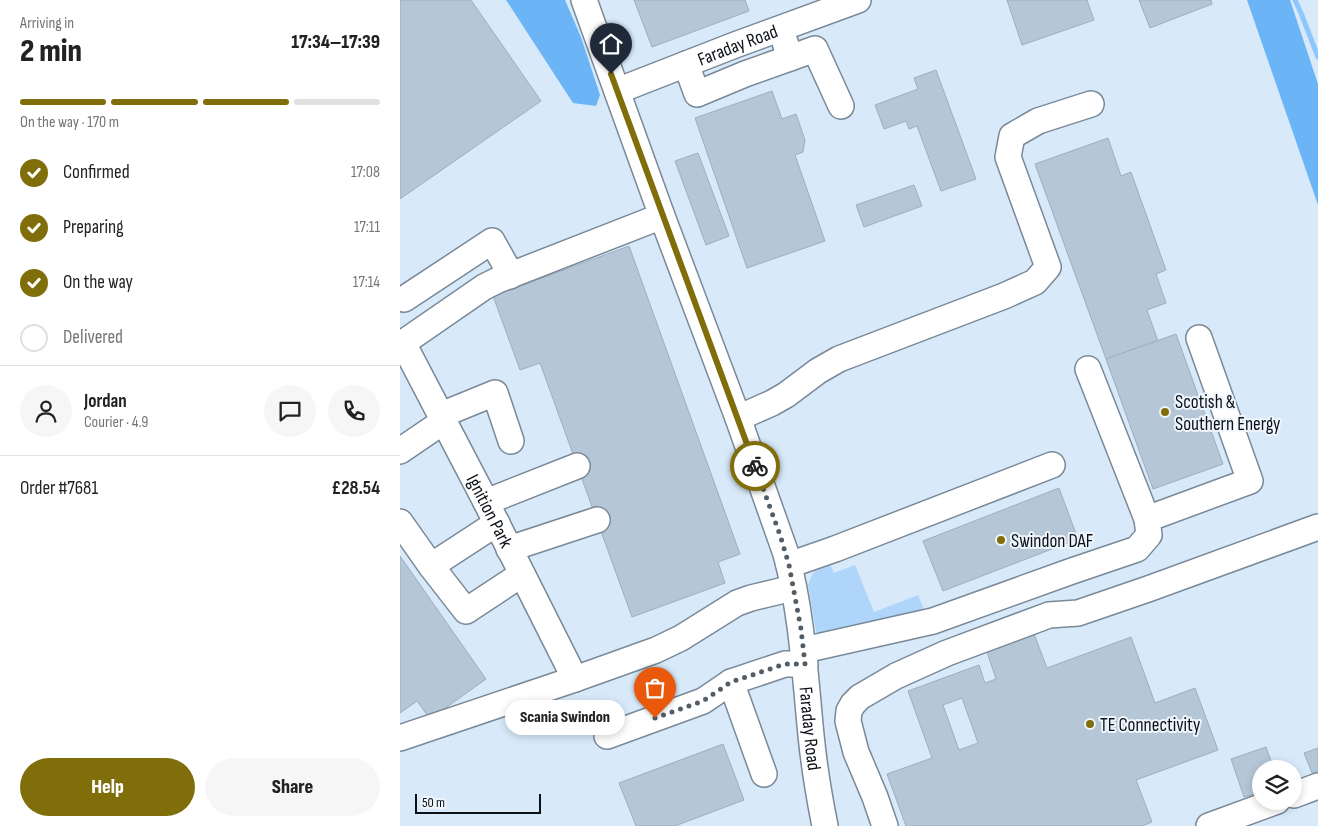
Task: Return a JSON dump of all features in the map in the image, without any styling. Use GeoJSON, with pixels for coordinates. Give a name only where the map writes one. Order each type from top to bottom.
{"type":"FeatureCollection","features":[{"type":"Feature","properties":{"kind":"street","name":"Faraday Road"},"geometry":{"type":"LineString","coordinates":[[584,0],[774,518],[791,576],[804,657],[811,737],[825,826]]}},
{"type":"Feature","properties":{"kind":"street","name":"Faraday Road"},"geometry":{"type":"LineString","coordinates":[[617,91],[858,0]]}},
{"type":"Feature","properties":{"kind":"street"},"geometry":{"type":"LineString","coordinates":[[780,28],[790,58]]}},
{"type":"Feature","properties":{"kind":"street"},"geometry":{"type":"LineString","coordinates":[[735,45],[745,74]]}},
{"type":"Feature","properties":{"kind":"street"},"geometry":{"type":"LineString","coordinates":[[686,64],[697,94],[745,74],[815,49],[840,106]]}},
{"type":"Feature","properties":{"kind":"street"},"geometry":{"type":"LineString","coordinates":[[738,418],[772,404],[818,371],[839,360],[1004,296],[1035,282],[1048,267],[1008,157],[1012,136],[1038,121],[1091,104]]}},
{"type":"Feature","properties":{"kind":"street","name":"Ignition Park"},"geometry":{"type":"LineString","coordinates":[[575,679],[443,418],[402,344],[484,287],[662,216]]}},
{"type":"Feature","properties":{"kind":"street"},"geometry":{"type":"LineString","coordinates":[[425,328],[402,301],[492,241],[510,276]]}},
{"type":"Feature","properties":{"kind":"street"},"geometry":{"type":"LineString","coordinates":[[1147,519],[1250,481],[1199,338]]}},
{"type":"Feature","properties":{"kind":"street"},"geometry":{"type":"LineString","coordinates":[[607,736],[703,701],[731,682],[804,657],[933,621],[1137,549],[1149,535],[1147,519],[1088,369]]}},
{"type":"Feature","properties":{"kind":"street"},"geometry":{"type":"LineString","coordinates":[[400,451],[443,418],[495,393],[511,441]]}},
{"type":"Feature","properties":{"kind":"street"},"geometry":{"type":"LineString","coordinates":[[431,566],[491,512],[577,466]]}},
{"type":"Feature","properties":{"kind":"street"},"geometry":{"type":"LineString","coordinates":[[400,738],[575,679],[664,646],[681,638],[737,603],[751,598],[844,545],[1052,466]]}},
{"type":"Feature","properties":{"kind":"street"},"geometry":{"type":"LineString","coordinates":[[509,549],[597,520]]}},
{"type":"Feature","properties":{"kind":"street"},"geometry":{"type":"LineString","coordinates":[[400,522],[466,611],[522,574]]}},
{"type":"Feature","properties":{"kind":"street"},"geometry":{"type":"LineString","coordinates":[[885,826],[856,752],[848,721],[849,711],[860,696],[896,676],[947,654],[1049,615],[1078,613],[1318,527]]}},
{"type":"Feature","properties":{"kind":"street"},"geometry":{"type":"LineString","coordinates":[[731,682],[764,774]]}},
{"type":"Feature","properties":{"kind":"street"},"geometry":{"type":"LineString","coordinates":[[1302,792],[1318,786]]}},
{"type":"Feature","properties":{"kind":"street"},"geometry":{"type":"LineString","coordinates":[[1209,826],[1253,810]]}},
{"type":"Feature","properties":{"kind":"shaded area"},"geometry":{"type":"Polygon","coordinates":[[[506,0],[565,0],[581,37],[600,95],[596,106],[573,103],[506,0]]]}},
{"type":"Feature","properties":{"kind":"shaded area"},"geometry":{"type":"Polygon","coordinates":[[[1247,0],[1290,0],[1318,84],[1318,205],[1247,0]]]}},
{"type":"Feature","properties":{"kind":"shaded area"},"geometry":{"type":"Polygon","coordinates":[[[830,564],[834,573],[855,565],[874,612],[918,595],[926,614],[819,634],[816,631],[808,585],[816,570],[830,564]]]}},
{"type":"Feature","properties":{"kind":"building"},"geometry":{"type":"Polygon","coordinates":[[[400,0],[471,0],[541,101],[400,199],[400,0]]]}},
{"type":"Feature","properties":{"kind":"building"},"geometry":{"type":"Polygon","coordinates":[[[634,0],[745,0],[749,11],[652,47],[634,0]]]}},
{"type":"Feature","properties":{"kind":"building"},"geometry":{"type":"Polygon","coordinates":[[[1007,0],[1087,0],[1094,20],[1022,45],[1007,0]]]}},
{"type":"Feature","properties":{"kind":"building"},"geometry":{"type":"Polygon","coordinates":[[[1139,0],[1211,0],[1212,4],[1150,28],[1139,0]]]}},
{"type":"Feature","properties":{"kind":"building"},"geometry":{"type":"Polygon","coordinates":[[[936,70],[976,179],[941,191],[917,126],[909,129],[906,121],[884,129],[875,105],[918,89],[914,78],[936,70]]]}},
{"type":"Feature","properties":{"kind":"building"},"geometry":{"type":"Polygon","coordinates":[[[772,91],[782,119],[796,114],[805,140],[803,152],[795,155],[825,241],[747,268],[695,118],[772,91]]]}},
{"type":"Feature","properties":{"kind":"building"},"geometry":{"type":"Polygon","coordinates":[[[1108,138],[1121,176],[1131,172],[1166,270],[1156,274],[1166,303],[1147,310],[1158,341],[1106,359],[1035,164],[1108,138]]]}},
{"type":"Feature","properties":{"kind":"building"},"geometry":{"type":"Polygon","coordinates":[[[698,153],[729,236],[706,245],[675,161],[698,153]]]}},
{"type":"Feature","properties":{"kind":"building"},"geometry":{"type":"Polygon","coordinates":[[[914,185],[922,206],[864,227],[856,205],[914,185]]]}},
{"type":"Feature","properties":{"kind":"building"},"geometry":{"type":"Polygon","coordinates":[[[629,246],[740,554],[718,562],[725,583],[632,617],[540,363],[520,370],[493,296],[629,246]]]}},
{"type":"Feature","properties":{"kind":"building","name":"Scotish & Southern Energy"},"geometry":{"type":"Polygon","coordinates":[[[1176,334],[1223,464],[1153,489],[1106,359],[1176,334]]]}},
{"type":"Feature","properties":{"kind":"building","name":"Swindon DAF"},"geometry":{"type":"Polygon","coordinates":[[[1059,488],[1078,539],[943,591],[923,541],[1059,488]]]}},
{"type":"Feature","properties":{"kind":"building"},"geometry":{"type":"Polygon","coordinates":[[[400,556],[486,679],[430,719],[417,701],[400,713],[400,556]]]}},
{"type":"Feature","properties":{"kind":"building","name":"TE Connectivity"},"geometry":{"type":"Polygon","coordinates":[[[1033,631],[1047,668],[1131,637],[1155,703],[1195,688],[1218,750],[1136,780],[1152,822],[1142,826],[906,826],[887,774],[932,758],[908,691],[979,665],[985,683],[996,679],[986,649],[1033,631]],[[962,698],[943,705],[959,750],[978,743],[962,698]]]}},
{"type":"Feature","properties":{"kind":"building"},"geometry":{"type":"Polygon","coordinates":[[[723,744],[744,800],[675,826],[636,826],[619,783],[723,744]]]}},
{"type":"Feature","properties":{"kind":"building"},"geometry":{"type":"Polygon","coordinates":[[[1266,747],[1271,760],[1252,760],[1252,795],[1244,797],[1231,759],[1266,747]]]}},
{"type":"Feature","properties":{"kind":"building"},"geometry":{"type":"Polygon","coordinates":[[[1318,748],[1318,771],[1312,773],[1304,753],[1318,748]]]}},
{"type":"Feature","properties":{"kind":"waterway"},"geometry":{"type":"LineString","coordinates":[[1295,0],[1318,57]]}},
{"type":"Feature","properties":{"kind":"way so far"},"geometry":{"type":"LineString","coordinates":[[655,718],[703,701],[731,682],[785,664],[805,664],[801,629],[789,565],[755,466]]}},
{"type":"Feature","properties":{"kind":"place","name":"Scotish & Southern Energy"},"geometry":{"type":"Point","coordinates":[1165,412]}},
{"type":"Feature","properties":{"kind":"place","name":"Swindon DAF"},"geometry":{"type":"Point","coordinates":[1001,540]}},
{"type":"Feature","properties":{"kind":"place","name":"Scania Swindon"},"geometry":{"type":"Point","coordinates":[655,718]}},
{"type":"Feature","properties":{"kind":"place","name":"TE Connectivity"},"geometry":{"type":"Point","coordinates":[1090,724]}},
{"type":"Feature","properties":{"kind":"route"},"geometry":{"type":"LineString","coordinates":[[611,74],[755,466]]}}]}
